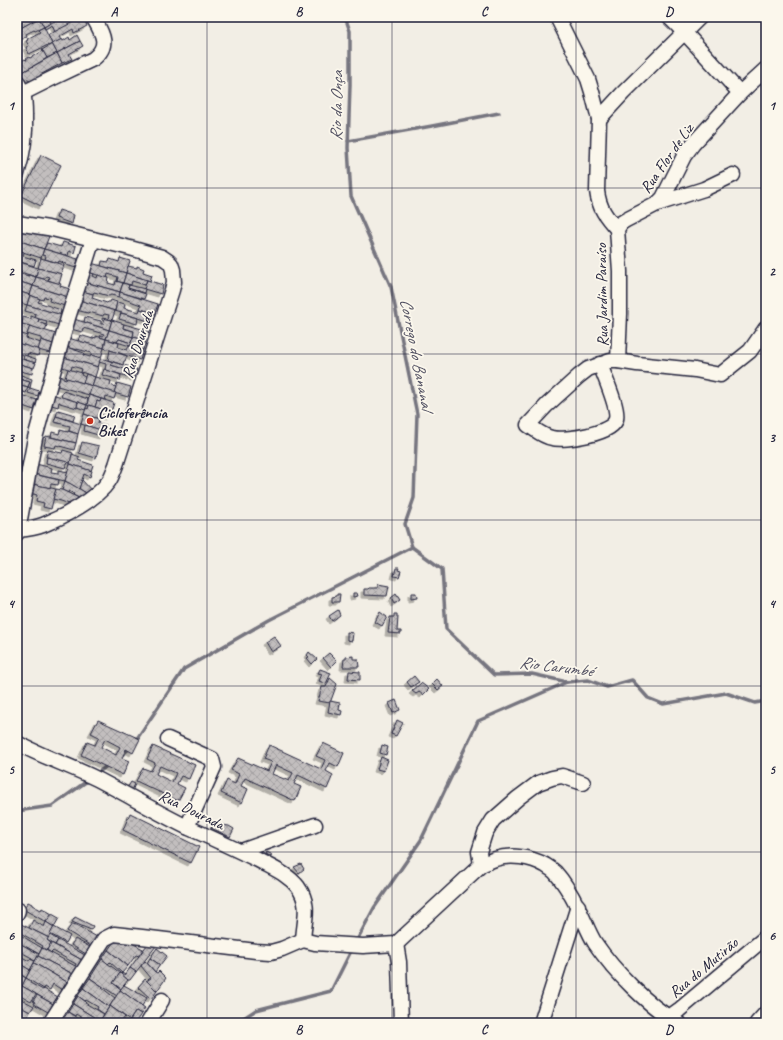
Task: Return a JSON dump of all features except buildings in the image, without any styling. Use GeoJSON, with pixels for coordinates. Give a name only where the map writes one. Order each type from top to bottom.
{"type":"FeatureCollection","features":[{"type":"Feature","properties":{"kind":"street"},"geometry":{"type":"LineString","coordinates":[[17,174],[25,140],[25,108],[20,88],[53,78],[98,56],[102,51],[104,41],[100,29],[93,17]]}},
{"type":"Feature","properties":{"kind":"street","name":"Rua Jardim Paraíso"},"geometry":{"type":"LineString","coordinates":[[557,17],[588,79],[599,119],[598,201],[609,220],[619,226],[620,314],[618,361]]}},
{"type":"Feature","properties":{"kind":"street"},"geometry":{"type":"LineString","coordinates":[[669,17],[740,93]]}},
{"type":"Feature","properties":{"kind":"street"},"geometry":{"type":"LineString","coordinates":[[599,119],[623,93],[700,17]]}},
{"type":"Feature","properties":{"kind":"street","name":"Rua Flor de Liz"},"geometry":{"type":"LineString","coordinates":[[619,226],[657,204],[663,198],[684,156],[693,144],[740,93],[766,69]]}},
{"type":"Feature","properties":{"kind":"street"},"geometry":{"type":"LineString","coordinates":[[676,172],[689,194]]}},
{"type":"Feature","properties":{"kind":"street"},"geometry":{"type":"LineString","coordinates":[[657,204],[704,189],[733,175]]}},
{"type":"Feature","properties":{"kind":"street","name":"Rua Dourada"},"geometry":{"type":"LineString","coordinates":[[17,223],[48,228],[162,257],[171,264],[174,276],[172,290],[116,465],[109,481],[92,498],[70,512],[42,525],[18,532]]}},
{"type":"Feature","properties":{"kind":"street"},"geometry":{"type":"LineString","coordinates":[[18,532],[35,438],[68,318],[93,239]]}},
{"type":"Feature","properties":{"kind":"street"},"geometry":{"type":"LineString","coordinates":[[600,364],[608,383],[616,412],[617,419],[614,424],[608,429],[569,438],[553,438],[542,435],[528,425],[547,404],[579,376],[588,369],[600,364],[610,361],[618,361],[695,370],[720,375],[750,351],[766,328]]}},
{"type":"Feature","properties":{"kind":"street"},"geometry":{"type":"LineString","coordinates":[[168,739],[212,758],[214,767],[187,827]]}},
{"type":"Feature","properties":{"kind":"street","name":"Rua Dourada"},"geometry":{"type":"LineString","coordinates":[[17,743],[98,780],[187,827],[281,872],[291,879],[305,900],[306,910],[303,940]]}},
{"type":"Feature","properties":{"kind":"street"},"geometry":{"type":"LineString","coordinates":[[481,865],[479,852],[485,833],[493,820],[518,798],[538,783],[552,778],[562,776],[583,783]]}},
{"type":"Feature","properties":{"kind":"street"},"geometry":{"type":"LineString","coordinates":[[241,852],[315,825]]}},
{"type":"Feature","properties":{"kind":"street"},"geometry":{"type":"LineString","coordinates":[[50,1023],[104,939],[114,934],[264,952],[282,949],[303,940],[315,943],[363,946],[396,944],[481,865],[496,859],[512,856],[527,858],[539,862],[554,871],[578,906],[594,942],[609,962],[669,1021]]}},
{"type":"Feature","properties":{"kind":"street"},"geometry":{"type":"LineString","coordinates":[[541,1023],[578,906]]}},
{"type":"Feature","properties":{"kind":"street","name":"Rua do Mutirão"},"geometry":{"type":"LineString","coordinates":[[669,1021],[679,1010],[766,937]]}},
{"type":"Feature","properties":{"kind":"street"},"geometry":{"type":"LineString","coordinates":[[396,944],[399,962],[401,1023]]}},
{"type":"Feature","properties":{"kind":"street"},"geometry":{"type":"LineString","coordinates":[[148,1023],[162,1000]]}},
{"type":"Feature","properties":{"kind":"street"},"geometry":{"type":"LineString","coordinates":[[757,1023],[766,1013]]}},
{"type":"Feature","properties":{"kind":"waterway","name":"Corrego do Bananal"},"geometry":{"type":"LineString","coordinates":[[345,17],[350,31],[348,148],[351,196],[391,287],[417,414],[414,498],[405,524],[412,547]]}},
{"type":"Feature","properties":{"kind":"waterway","name":"Rio da Onça"},"geometry":{"type":"LineString","coordinates":[[348,141],[499,113]]}},
{"type":"Feature","properties":{"kind":"waterway","name":"Rio Carumbé"},"geometry":{"type":"LineString","coordinates":[[412,547],[442,569],[446,629],[494,675],[532,674],[567,682],[588,680],[607,687],[632,680],[648,698],[663,704],[726,693],[755,703],[766,701]]}},
{"type":"Feature","properties":{"kind":"waterway"},"geometry":{"type":"LineString","coordinates":[[136,740],[184,669],[269,620],[412,547]]}},
{"type":"Feature","properties":{"kind":"waterway"},"geometry":{"type":"LineString","coordinates":[[356,942],[374,908],[421,840],[478,721],[567,682]]}},
{"type":"Feature","properties":{"kind":"waterway"},"geometry":{"type":"LineString","coordinates":[[121,756],[131,747]]}},
{"type":"Feature","properties":{"kind":"waterway"},"geometry":{"type":"LineString","coordinates":[[95,775],[109,764]]}},
{"type":"Feature","properties":{"kind":"waterway"},"geometry":{"type":"LineString","coordinates":[[17,811],[52,806],[90,779]]}},
{"type":"Feature","properties":{"kind":"waterway"},"geometry":{"type":"LineString","coordinates":[[236,1023],[256,1010],[331,991],[352,949]]}},
{"type":"Feature","properties":{"kind":"place","name":"Cicloferência Bikes"},"geometry":{"type":"Point","coordinates":[90,421]}}]}
